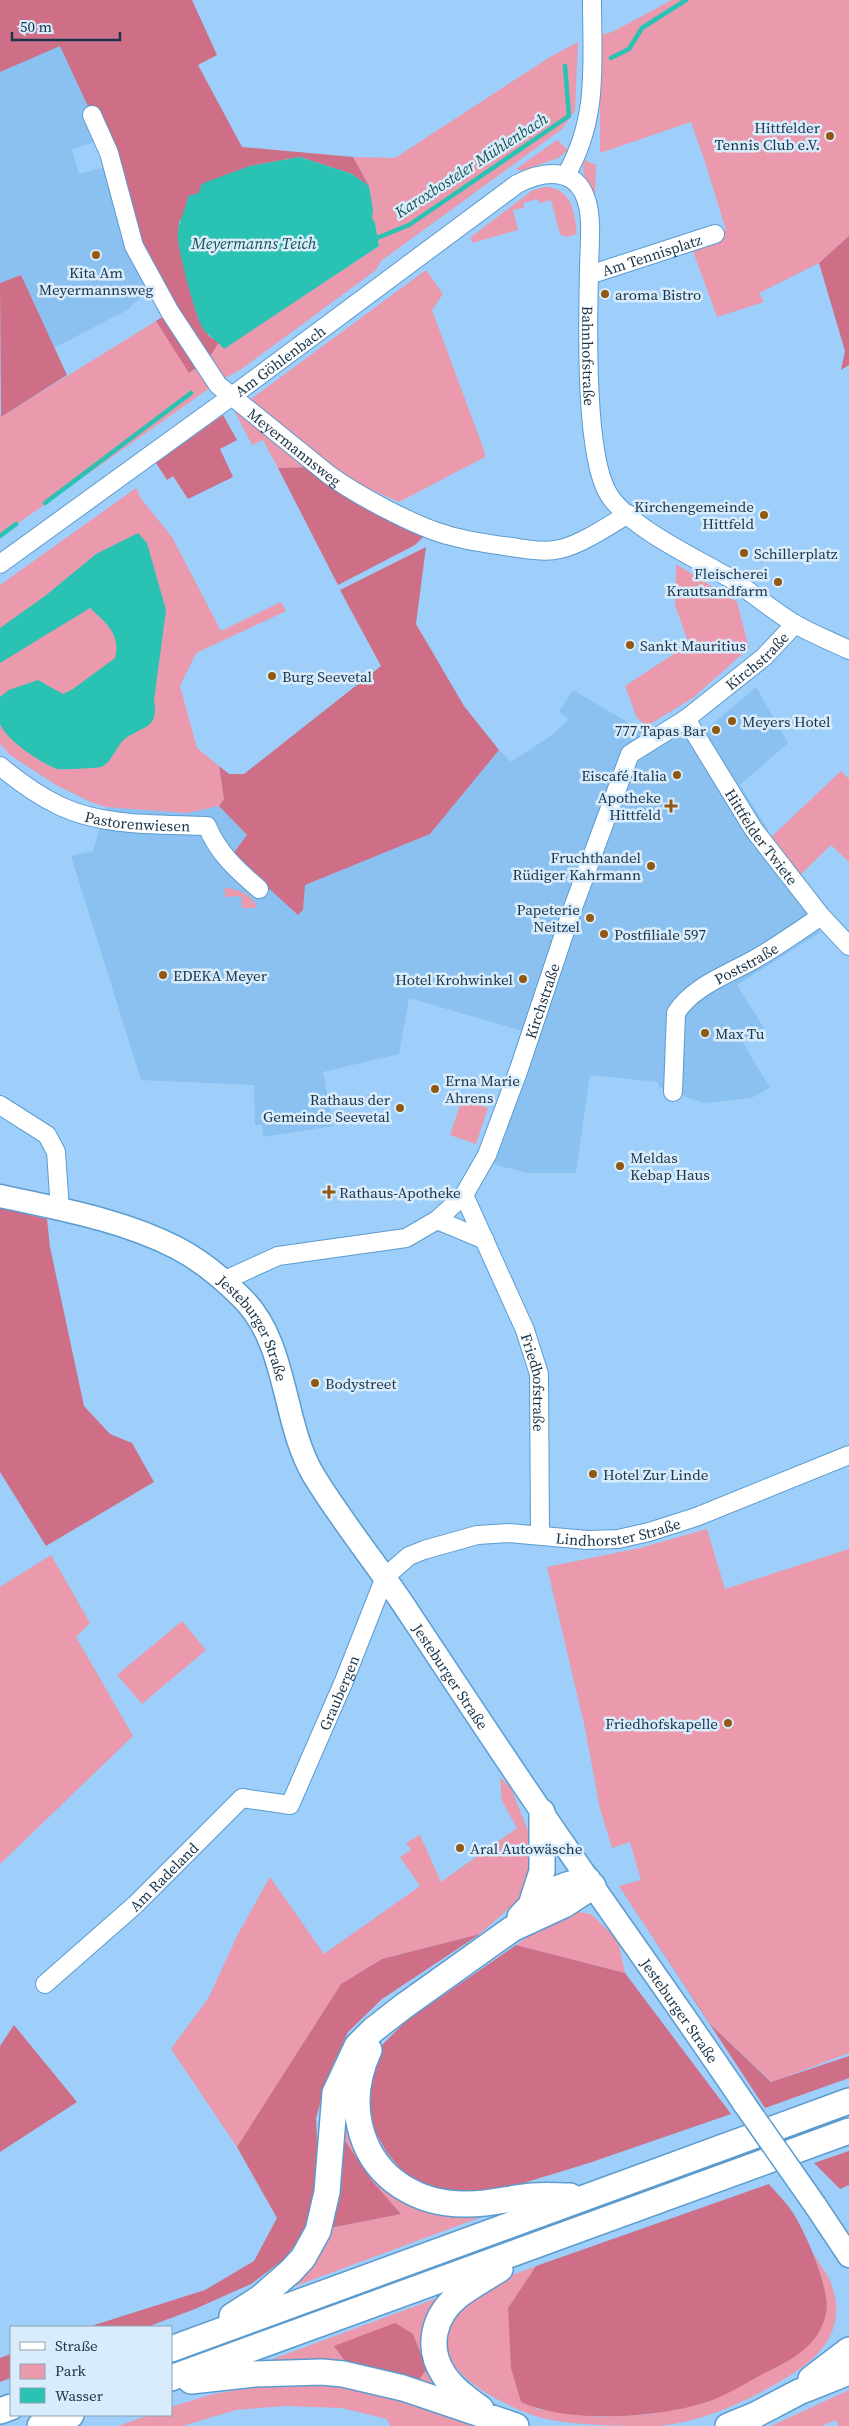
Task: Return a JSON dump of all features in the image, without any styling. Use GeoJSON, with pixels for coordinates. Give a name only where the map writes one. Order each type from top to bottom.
{"type":"FeatureCollection","features":[{"type":"Feature","properties":{"kind":"highway"},"geometry":{"type":"LineString","coordinates":[[531,1905],[542,1871],[542,1812]]}},
{"type":"Feature","properties":{"kind":"highway"},"geometry":{"type":"LineString","coordinates":[[512,1929],[531,1905],[560,1886],[591,1883]]}},
{"type":"Feature","properties":{"kind":"highway"},"geometry":{"type":"LineString","coordinates":[[199,2339],[278,2283],[303,2258],[310,2247],[318,2231],[328,2192],[336,2093],[357,2046],[387,2020],[512,1929],[564,1905],[591,1883]]}},
{"type":"Feature","properties":{"kind":"highway"},"geometry":{"type":"LineString","coordinates":[[387,2020],[372,2044],[361,2068],[356,2100],[364,2141],[377,2165],[386,2175],[411,2193],[444,2203],[473,2204],[532,2196],[590,2196]]}},
{"type":"Feature","properties":{"kind":"highway"},"geometry":{"type":"LineString","coordinates":[[172,2349],[849,2101]]}},
{"type":"Feature","properties":{"kind":"highway"},"geometry":{"type":"LineString","coordinates":[[172,2378],[849,2131]]}},
{"type":"Feature","properties":{"kind":"highway"},"geometry":{"type":"LineString","coordinates":[[491,2417],[456,2389],[444,2376],[434,2348],[434,2334],[438,2321],[457,2297],[547,2241]]}},
{"type":"Feature","properties":{"kind":"highway"},"geometry":{"type":"LineString","coordinates":[[728,2426],[755,2415],[799,2392],[845,2360],[849,2335]]}},
{"type":"Feature","properties":{"kind":"highway"},"geometry":{"type":"LineString","coordinates":[[172,2383],[255,2374],[322,2372],[379,2381],[516,2426]]}},
{"type":"Feature","properties":{"kind":"highway"},"geometry":{"type":"LineString","coordinates":[[40,2426],[68,2416]]}},
{"type":"Feature","properties":{"kind":"main road","name":"Jesteburger Straße"},"geometry":{"type":"LineString","coordinates":[[0,1196],[60,1210],[153,1237],[179,1249],[223,1281],[248,1304],[267,1334],[296,1436],[313,1474],[385,1577],[542,1812],[849,2256]]}},
{"type":"Feature","properties":{"kind":"street"},"geometry":{"type":"LineString","coordinates":[[566,175],[578,154],[589,115],[592,0]]}},
{"type":"Feature","properties":{"kind":"street","name":"Meyermannsweg"},"geometry":{"type":"LineString","coordinates":[[92,115],[109,153],[134,246],[170,312],[218,385],[280,437],[339,482],[414,522],[444,535],[482,543],[548,550],[561,549],[608,527],[628,514]]}},
{"type":"Feature","properties":{"kind":"street","name":"Am Göhlenbach"},"geometry":{"type":"LineString","coordinates":[[0,564],[232,396],[517,184],[549,173],[566,175]]}},
{"type":"Feature","properties":{"kind":"street","name":"Bahnhofstraße"},"geometry":{"type":"LineString","coordinates":[[566,175],[578,184],[586,199],[592,417],[597,458],[604,485],[609,495],[628,514],[673,545],[734,581],[795,624],[849,650]]}},
{"type":"Feature","properties":{"kind":"street","name":"Am Tennisplatz"},"geometry":{"type":"LineString","coordinates":[[589,275],[715,234]]}},
{"type":"Feature","properties":{"kind":"street","name":"Kirchstraße"},"geometry":{"type":"LineString","coordinates":[[223,1281],[278,1256],[406,1238],[437,1220],[464,1195],[487,1155],[571,913],[630,754],[686,719],[764,657],[795,624]]}},
{"type":"Feature","properties":{"kind":"street","name":"Hittfelder Twiete"},"geometry":{"type":"LineString","coordinates":[[686,719],[754,830],[821,916],[849,946]]}},
{"type":"Feature","properties":{"kind":"street","name":"Pastorenwiesen"},"geometry":{"type":"LineString","coordinates":[[0,766],[34,791],[77,813],[99,819],[207,826],[221,852],[258,889]]}},
{"type":"Feature","properties":{"kind":"street","name":"Poststraße"},"geometry":{"type":"LineString","coordinates":[[673,1092],[676,1013],[682,1003],[694,994],[757,958],[821,916]]}},
{"type":"Feature","properties":{"kind":"street"},"geometry":{"type":"LineString","coordinates":[[0,1105],[47,1135],[56,1152],[60,1210]]}},
{"type":"Feature","properties":{"kind":"street","name":"Friedhofstraße"},"geometry":{"type":"LineString","coordinates":[[464,1195],[526,1330],[539,1374],[540,1535]]}},
{"type":"Feature","properties":{"kind":"street"},"geometry":{"type":"LineString","coordinates":[[437,1220],[485,1240]]}},
{"type":"Feature","properties":{"kind":"street","name":"Lindhorster Straße"},"geometry":{"type":"LineString","coordinates":[[385,1577],[409,1556],[477,1535],[509,1533],[588,1540],[618,1539],[649,1532],[696,1517],[849,1455]]}},
{"type":"Feature","properties":{"kind":"street","name":"Graubergen"},"geometry":{"type":"LineString","coordinates":[[290,1806],[344,1681],[385,1577]]}},
{"type":"Feature","properties":{"kind":"street","name":"Am Radeland"},"geometry":{"type":"LineString","coordinates":[[46,1984],[135,1905],[242,1798],[290,1806]]}},
{"type":"Feature","properties":{"kind":"shaded area"},"geometry":{"type":"Polygon","coordinates":[[[0,0],[192,0],[217,55],[198,65],[242,147],[353,157],[369,186],[352,174],[300,157],[250,166],[221,178],[199,193],[179,222],[178,239],[198,318],[209,336],[219,342],[208,360],[189,373],[156,321],[170,312],[155,284],[92,115],[60,46],[0,72],[0,0]]]}},
{"type":"Feature","properties":{"kind":"shaded area"},"geometry":{"type":"Polygon","coordinates":[[[60,45],[105,139],[72,149],[79,174],[113,165],[155,284],[127,310],[54,348],[21,275],[0,283],[0,72],[60,45]]]}},
{"type":"Feature","properties":{"kind":"shaded area"},"geometry":{"type":"Polygon","coordinates":[[[849,236],[849,365],[841,370],[845,351],[819,263],[849,236]]]}},
{"type":"Feature","properties":{"kind":"shaded area"},"geometry":{"type":"Polygon","coordinates":[[[21,275],[67,375],[1,417],[0,283],[21,275]]]}},
{"type":"Feature","properties":{"kind":"shaded area"},"geometry":{"type":"Polygon","coordinates":[[[223,415],[237,440],[220,449],[233,477],[188,499],[173,476],[167,480],[156,463],[223,415]]]}},
{"type":"Feature","properties":{"kind":"shaded area"},"geometry":{"type":"Polygon","coordinates":[[[313,467],[426,534],[415,545],[338,585],[278,468],[313,467]]]}},
{"type":"Feature","properties":{"kind":"shaded area"},"geometry":{"type":"Polygon","coordinates":[[[426,547],[416,624],[464,706],[499,750],[430,834],[305,885],[303,910],[298,915],[232,855],[247,835],[219,806],[224,799],[219,766],[229,774],[244,774],[381,666],[340,590],[426,547]]]}},
{"type":"Feature","properties":{"kind":"shaded area"},"geometry":{"type":"Polygon","coordinates":[[[756,687],[788,743],[740,785],[769,831],[757,843],[821,932],[737,985],[764,1028],[742,1041],[770,1088],[751,1098],[705,1103],[688,1098],[676,1091],[659,1087],[658,1082],[590,1075],[576,1173],[528,1173],[489,1163],[533,1034],[409,998],[399,1054],[323,1072],[333,1126],[263,1137],[262,1125],[255,1125],[254,1085],[141,1080],[71,856],[93,851],[106,807],[187,813],[219,806],[247,835],[232,855],[303,910],[305,885],[430,834],[499,750],[511,762],[552,735],[569,719],[559,712],[573,690],[642,731],[695,739],[756,687]]]}},
{"type":"Feature","properties":{"kind":"shaded area"},"geometry":{"type":"Polygon","coordinates":[[[0,1208],[47,1219],[50,1247],[84,1406],[110,1434],[132,1443],[154,1482],[46,1546],[0,1472],[0,1208]]]}},
{"type":"Feature","properties":{"kind":"shaded area"},"geometry":{"type":"Polygon","coordinates":[[[619,1886],[711,2025],[771,2082],[849,2056],[849,2078],[765,2108],[619,1886]]]}},
{"type":"Feature","properties":{"kind":"shaded area"},"geometry":{"type":"Polygon","coordinates":[[[480,1934],[382,1999],[348,2032],[328,2076],[316,2118],[318,2164],[312,2214],[299,2240],[283,2260],[251,2284],[195,2309],[150,2326],[91,2326],[205,2290],[254,2261],[277,2218],[237,2147],[341,1984],[382,1959],[480,1934]]]}},
{"type":"Feature","properties":{"kind":"shaded area"},"geometry":{"type":"Polygon","coordinates":[[[516,1945],[625,1973],[731,2114],[589,2163],[497,2191],[446,2192],[407,2176],[387,2153],[372,2126],[367,2105],[366,2076],[380,2047],[406,2021],[516,1945]]]}},
{"type":"Feature","properties":{"kind":"shaded area"},"geometry":{"type":"Polygon","coordinates":[[[14,2025],[77,2102],[0,2152],[0,2046],[14,2025]]]}},
{"type":"Feature","properties":{"kind":"shaded area"},"geometry":{"type":"Polygon","coordinates":[[[337,2129],[373,2182],[401,2214],[325,2229],[337,2129]]]}},
{"type":"Feature","properties":{"kind":"shaded area"},"geometry":{"type":"Polygon","coordinates":[[[849,2151],[849,2185],[840,2189],[814,2163],[849,2151]]]}},
{"type":"Feature","properties":{"kind":"shaded area"},"geometry":{"type":"Polygon","coordinates":[[[769,2184],[788,2206],[798,2222],[816,2262],[825,2290],[827,2303],[822,2325],[817,2335],[802,2352],[721,2397],[664,2412],[639,2415],[588,2416],[563,2414],[521,2402],[511,2368],[508,2308],[536,2266],[769,2184]]]}},
{"type":"Feature","properties":{"kind":"shaded area"},"geometry":{"type":"Polygon","coordinates":[[[395,2323],[413,2334],[427,2369],[415,2385],[352,2371],[334,2346],[395,2323]]]}},
{"type":"Feature","properties":{"kind":"shaded area"},"geometry":{"type":"Polygon","coordinates":[[[10,2354],[10,2378],[0,2382],[0,2358],[10,2354]]]}},
{"type":"Feature","properties":{"kind":"green space"},"geometry":{"type":"Polygon","coordinates":[[[672,0],[849,0],[849,236],[819,263],[759,293],[764,302],[717,317],[690,243],[726,230],[691,122],[600,153],[600,35],[612,32],[672,0]]]}},
{"type":"Feature","properties":{"kind":"green space"},"geometry":{"type":"Polygon","coordinates":[[[578,42],[575,111],[562,129],[381,261],[376,270],[240,370],[221,380],[0,536],[0,415],[1,417],[156,321],[190,373],[208,360],[219,342],[224,348],[379,246],[375,223],[372,219],[369,186],[353,157],[395,158],[550,57],[578,42]]]}},
{"type":"Feature","properties":{"kind":"green space"},"geometry":{"type":"Polygon","coordinates":[[[557,140],[568,150],[558,158],[521,171],[516,169],[557,140]]]}},
{"type":"Feature","properties":{"kind":"green space"},"geometry":{"type":"Polygon","coordinates":[[[584,160],[596,165],[595,196],[585,179],[583,170],[584,160]]]}},
{"type":"Feature","properties":{"kind":"green space"},"geometry":{"type":"Polygon","coordinates":[[[545,187],[561,191],[566,196],[573,210],[577,234],[566,237],[560,234],[551,200],[539,203],[538,199],[523,203],[524,208],[513,210],[518,230],[472,243],[471,237],[533,190],[545,187]]]}},
{"type":"Feature","properties":{"kind":"green space"},"geometry":{"type":"Polygon","coordinates":[[[426,270],[443,294],[432,310],[485,457],[399,502],[344,478],[247,402],[426,270]]]}},
{"type":"Feature","properties":{"kind":"green space"},"geometry":{"type":"Polygon","coordinates":[[[241,408],[313,467],[278,468],[263,440],[252,445],[235,412],[241,408]]]}},
{"type":"Feature","properties":{"kind":"green space"},"geometry":{"type":"Polygon","coordinates":[[[136,488],[142,500],[172,537],[221,631],[281,602],[286,611],[196,653],[180,686],[197,748],[219,766],[224,799],[219,806],[187,813],[106,807],[93,803],[56,785],[10,755],[0,744],[0,585],[136,488]]]}},
{"type":"Feature","properties":{"kind":"green space"},"geometry":{"type":"Polygon","coordinates":[[[676,564],[737,602],[749,648],[694,697],[647,726],[637,718],[625,686],[689,644],[675,605],[676,564]]]}},
{"type":"Feature","properties":{"kind":"green space"},"geometry":{"type":"Polygon","coordinates":[[[841,771],[849,779],[849,862],[831,845],[799,876],[769,839],[841,771]]]}},
{"type":"Feature","properties":{"kind":"green space"},"geometry":{"type":"Polygon","coordinates":[[[225,888],[235,889],[249,896],[257,908],[242,908],[241,896],[225,897],[225,888]]]}},
{"type":"Feature","properties":{"kind":"green space"},"geometry":{"type":"Polygon","coordinates":[[[462,1099],[488,1108],[476,1144],[450,1135],[462,1099]]]}},
{"type":"Feature","properties":{"kind":"green space"},"geometry":{"type":"Polygon","coordinates":[[[707,1529],[725,1589],[849,1549],[849,2053],[772,2082],[711,2025],[619,1886],[641,1880],[630,1842],[612,1848],[600,1809],[585,1728],[547,1567],[640,1548],[707,1529]]]}},
{"type":"Feature","properties":{"kind":"green space"},"geometry":{"type":"Polygon","coordinates":[[[51,1555],[90,1623],[76,1637],[133,1736],[0,1864],[0,1587],[51,1555]]]}},
{"type":"Feature","properties":{"kind":"green space"},"geometry":{"type":"Polygon","coordinates":[[[182,1621],[206,1650],[142,1704],[117,1675],[182,1621]]]}},
{"type":"Feature","properties":{"kind":"green space"},"geometry":{"type":"Polygon","coordinates":[[[500,1777],[511,1788],[532,1841],[535,1861],[525,1894],[480,1934],[382,1959],[341,1984],[237,2147],[171,2049],[209,1997],[238,1934],[270,1877],[324,1954],[420,1886],[400,1857],[411,1850],[406,1843],[420,1835],[441,1882],[517,1828],[502,1801],[500,1777]]]}},
{"type":"Feature","properties":{"kind":"green space"},"geometry":{"type":"Polygon","coordinates":[[[579,1912],[591,1914],[618,1940],[625,1973],[516,1945],[554,1921],[579,1912]]]}},
{"type":"Feature","properties":{"kind":"green space"},"geometry":{"type":"Polygon","coordinates":[[[355,2077],[382,2177],[503,2209],[282,2291],[325,2229],[401,2214],[373,2182],[337,2129],[355,2077]]]}},
{"type":"Feature","properties":{"kind":"green space"},"geometry":{"type":"Polygon","coordinates":[[[814,2254],[831,2283],[835,2299],[834,2327],[821,2350],[799,2370],[771,2387],[710,2415],[660,2426],[619,2426],[547,2419],[516,2409],[480,2389],[465,2377],[453,2363],[446,2348],[447,2333],[457,2311],[473,2293],[503,2278],[536,2266],[508,2308],[536,2409],[600,2417],[652,2414],[708,2402],[825,2290],[814,2254]]]}},
{"type":"Feature","properties":{"kind":"green space"},"geometry":{"type":"Polygon","coordinates":[[[440,2297],[432,2318],[455,2397],[415,2385],[427,2369],[413,2334],[334,2346],[352,2371],[254,2366],[440,2297]]]}},
{"type":"Feature","properties":{"kind":"green space"},"geometry":{"type":"Polygon","coordinates":[[[325,2383],[364,2390],[402,2399],[475,2426],[390,2426],[387,2419],[342,2408],[285,2406],[236,2410],[182,2426],[118,2426],[146,2416],[172,2416],[172,2407],[213,2394],[263,2386],[325,2383]]]}},
{"type":"Feature","properties":{"kind":"green space"},"geometry":{"type":"Polygon","coordinates":[[[849,2390],[849,2426],[839,2426],[836,2420],[821,2426],[771,2426],[849,2390]]]}},
{"type":"Feature","properties":{"kind":"water","name":"Meyermanns Teich"},"geometry":{"type":"Polygon","coordinates":[[[300,157],[352,174],[369,186],[373,210],[372,218],[375,223],[379,246],[224,349],[204,330],[192,300],[184,270],[178,232],[188,196],[199,193],[201,185],[206,182],[250,166],[300,157]]]}},
{"type":"Feature","properties":{"kind":"water"},"geometry":{"type":"Polygon","coordinates":[[[138,533],[147,543],[166,610],[154,700],[154,716],[149,725],[123,741],[105,765],[79,769],[57,769],[42,762],[16,744],[3,730],[0,724],[0,697],[9,690],[38,680],[63,694],[73,689],[115,658],[116,642],[114,636],[107,624],[90,608],[0,663],[0,628],[45,596],[96,554],[138,533]]]}},
{"type":"Feature","properties":{"kind":"waterway","name":"Karoxbosteler Mühlenbach"},"geometry":{"type":"LineString","coordinates":[[611,58],[629,49],[642,28],[686,0]]}},
{"type":"Feature","properties":{"kind":"waterway","name":"Karoxbosteler Mühlenbach"},"geometry":{"type":"LineString","coordinates":[[372,240],[409,225],[569,116],[565,66]]}},
{"type":"Feature","properties":{"kind":"waterway","name":"Karoxbosteler Mühlenbach"},"geometry":{"type":"LineString","coordinates":[[45,503],[191,393]]}},
{"type":"Feature","properties":{"kind":"waterway","name":"Karoxbosteler Mühlenbach"},"geometry":{"type":"LineString","coordinates":[[0,536],[16,524]]}},
{"type":"Feature","properties":{"kind":"place","name":"Hittfelder Tennis Club e.V."},"geometry":{"type":"Point","coordinates":[830,136]}},
{"type":"Feature","properties":{"kind":"place","name":"Kita Am Meyermannsweg"},"geometry":{"type":"Point","coordinates":[96,255]}},
{"type":"Feature","properties":{"kind":"place","name":"aroma Bistro"},"geometry":{"type":"Point","coordinates":[605,294]}},
{"type":"Feature","properties":{"kind":"place","name":"Kirchengemeinde Hittfeld"},"geometry":{"type":"Point","coordinates":[764,515]}},
{"type":"Feature","properties":{"kind":"place","name":"Schillerplatz"},"geometry":{"type":"Point","coordinates":[744,553]}},
{"type":"Feature","properties":{"kind":"place","name":"Fleischerei Krautsandfarm"},"geometry":{"type":"Point","coordinates":[778,582]}},
{"type":"Feature","properties":{"kind":"place","name":"Sankt Mauritius"},"geometry":{"type":"Point","coordinates":[630,645]}},
{"type":"Feature","properties":{"kind":"place","name":"Burg Seevetal"},"geometry":{"type":"Point","coordinates":[272,676]}},
{"type":"Feature","properties":{"kind":"place","name":"Meyers Hotel"},"geometry":{"type":"Point","coordinates":[732,721]}},
{"type":"Feature","properties":{"kind":"place","name":"777 Tapas Bar"},"geometry":{"type":"Point","coordinates":[716,730]}},
{"type":"Feature","properties":{"kind":"place","name":"Eiscafé Italia"},"geometry":{"type":"Point","coordinates":[677,775]}},
{"type":"Feature","properties":{"kind":"place","name":"Apotheke Hittfeld"},"geometry":{"type":"Point","coordinates":[671,806]}},
{"type":"Feature","properties":{"kind":"place","name":"Fruchthandel Rüdiger Kahrmann"},"geometry":{"type":"Point","coordinates":[651,866]}},
{"type":"Feature","properties":{"kind":"place","name":"Papeterie Neitzel"},"geometry":{"type":"Point","coordinates":[590,918]}},
{"type":"Feature","properties":{"kind":"place","name":"Postfiliale 597"},"geometry":{"type":"Point","coordinates":[604,934]}},
{"type":"Feature","properties":{"kind":"place","name":"EDEKA Meyer"},"geometry":{"type":"Point","coordinates":[163,975]}},
{"type":"Feature","properties":{"kind":"place","name":"Hotel Krohwinkel"},"geometry":{"type":"Point","coordinates":[523,979]}},
{"type":"Feature","properties":{"kind":"place","name":"Max Tu"},"geometry":{"type":"Point","coordinates":[705,1033]}},
{"type":"Feature","properties":{"kind":"place","name":"Erna Marie Ahrens"},"geometry":{"type":"Point","coordinates":[435,1089]}},
{"type":"Feature","properties":{"kind":"place","name":"Rathaus der Gemeinde Seevetal"},"geometry":{"type":"Point","coordinates":[400,1108]}},
{"type":"Feature","properties":{"kind":"place","name":"Meldas Kebap Haus"},"geometry":{"type":"Point","coordinates":[620,1166]}},
{"type":"Feature","properties":{"kind":"place","name":"Rathaus-Apotheke"},"geometry":{"type":"Point","coordinates":[329,1192]}},
{"type":"Feature","properties":{"kind":"place","name":"Bodystreet"},"geometry":{"type":"Point","coordinates":[315,1383]}},
{"type":"Feature","properties":{"kind":"place","name":"Hotel Zur Linde"},"geometry":{"type":"Point","coordinates":[593,1474]}},
{"type":"Feature","properties":{"kind":"place","name":"Friedhofskapelle"},"geometry":{"type":"Point","coordinates":[728,1723]}},
{"type":"Feature","properties":{"kind":"place","name":"Aral Autowäsche"},"geometry":{"type":"Point","coordinates":[460,1848]}}]}
